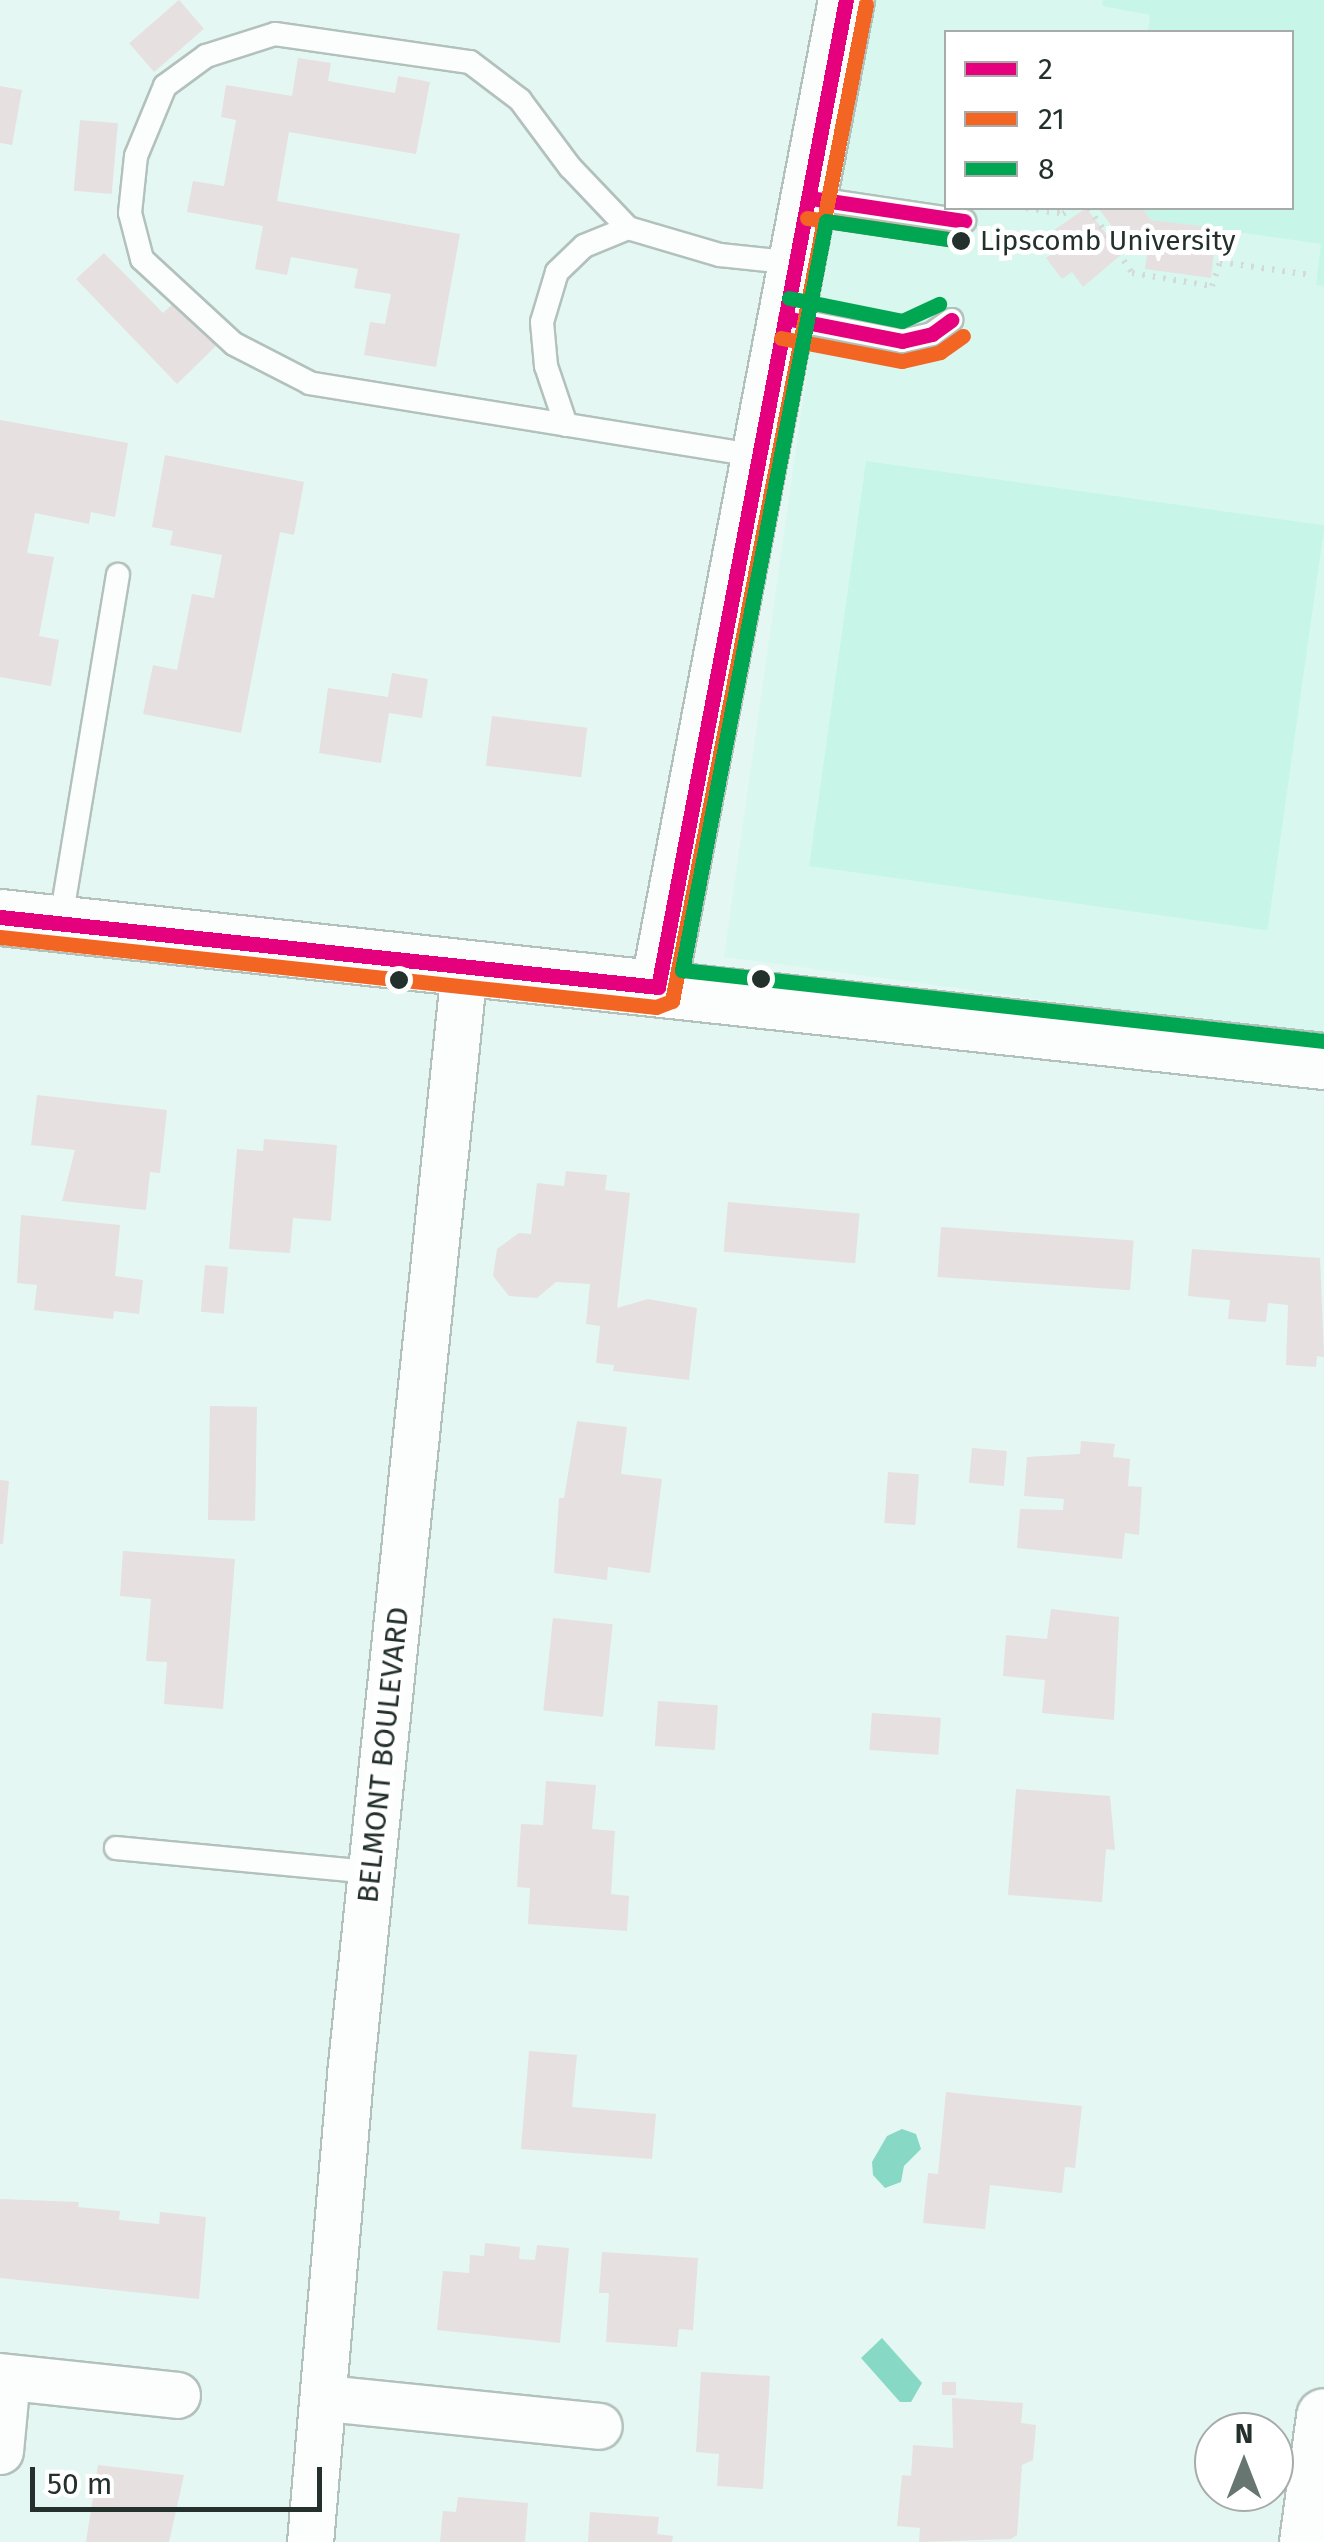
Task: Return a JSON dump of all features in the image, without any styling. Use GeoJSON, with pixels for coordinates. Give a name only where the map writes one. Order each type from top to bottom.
{"type":"FeatureCollection","features":[{"type":"Feature","properties":{"kind":"street"},"geometry":{"type":"LineString","coordinates":[[658,987],[846,0]]}},
{"type":"Feature","properties":{"kind":"street"},"geometry":{"type":"LineString","coordinates":[[0,917],[1324,1061]]}},
{"type":"Feature","properties":{"kind":"street","name":"BELMONT BOULEVARD"},"geometry":{"type":"LineString","coordinates":[[310,2542],[371,1872],[464,969]]}},
{"type":"Feature","properties":{"kind":"street"},"geometry":{"type":"LineString","coordinates":[[0,2451],[3,2376],[177,2395]]}},
{"type":"Feature","properties":{"kind":"street"},"geometry":{"type":"LineString","coordinates":[[325,2398],[599,2426]]}},
{"type":"Feature","properties":{"kind":"street"},"geometry":{"type":"LineString","coordinates":[[1307,2542],[1324,2416]]}},
{"type":"Feature","properties":{"kind":"lane"},"geometry":{"type":"LineString","coordinates":[[759,456],[310,383],[234,344],[142,259],[130,213],[136,156],[165,86],[206,56],[275,34],[470,62],[520,100],[570,167],[628,228],[720,255],[796,262]]}},
{"type":"Feature","properties":{"kind":"lane"},"geometry":{"type":"LineString","coordinates":[[810,198],[964,221]]}},
{"type":"Feature","properties":{"kind":"lane"},"geometry":{"type":"LineString","coordinates":[[566,425],[546,366],[542,322],[557,272],[584,246],[628,228]]}},
{"type":"Feature","properties":{"kind":"lane"},"geometry":{"type":"LineString","coordinates":[[785,318],[902,340],[932,334],[950,320]]}},
{"type":"Feature","properties":{"kind":"lane"},"geometry":{"type":"LineString","coordinates":[[60,925],[118,576]]}},
{"type":"Feature","properties":{"kind":"lane"},"geometry":{"type":"LineString","coordinates":[[116,1848],[371,1872]]}},
{"type":"Feature","properties":{"kind":"path"},"geometry":{"type":"LineString","coordinates":[[1038,210],[1063,214],[1069,210]]}},
{"type":"Feature","properties":{"kind":"path"},"geometry":{"type":"LineString","coordinates":[[1090,210],[1132,273],[1212,286],[1220,262],[1311,275]]}},
{"type":"Feature","properties":{"kind":"shaded area","name":"Lipscomb University"},"geometry":{"type":"Polygon","coordinates":[[[876,0],[1324,0],[1324,1037],[724,957],[813,329],[876,0]]]}},
{"type":"Feature","properties":{"kind":"shaded area"},"geometry":{"type":"Polygon","coordinates":[[[1103,0],[1324,0],[1324,286],[1316,285],[1321,244],[1151,220],[1144,210],[1294,210],[1294,30],[1148,30],[1150,15],[1102,6],[1103,0]]]}},
{"type":"Feature","properties":{"kind":"shaded area"},"geometry":{"type":"Polygon","coordinates":[[[866,461],[1324,525],[1268,930],[809,866],[866,461]]]}},
{"type":"Feature","properties":{"kind":"shaded area"},"geometry":{"type":"Polygon","coordinates":[[[902,2129],[916,2134],[921,2149],[904,2166],[901,2182],[885,2188],[873,2175],[872,2162],[887,2136],[902,2129]]]}},
{"type":"Feature","properties":{"kind":"shaded area"},"geometry":{"type":"Polygon","coordinates":[[[882,2338],[922,2383],[911,2402],[900,2402],[861,2358],[882,2338]]]}},
{"type":"Feature","properties":{"kind":"building"},"geometry":{"type":"Polygon","coordinates":[[[179,0],[204,29],[154,72],[129,43],[179,0]]]}},
{"type":"Feature","properties":{"kind":"building"},"geometry":{"type":"Polygon","coordinates":[[[298,58],[331,63],[328,81],[395,93],[398,76],[430,82],[416,154],[289,132],[277,201],[460,234],[436,367],[364,355],[370,322],[385,324],[391,294],[354,288],[358,269],[291,257],[287,275],[255,269],[263,226],[187,212],[193,181],[224,186],[236,120],[221,117],[226,85],[292,96],[298,58]]]}},
{"type":"Feature","properties":{"kind":"building"},"geometry":{"type":"Polygon","coordinates":[[[0,86],[22,90],[12,145],[0,143],[0,86]]]}},
{"type":"Feature","properties":{"kind":"building"},"geometry":{"type":"Polygon","coordinates":[[[80,120],[118,123],[112,194],[74,191],[80,120]]]}},
{"type":"Feature","properties":{"kind":"building"},"geometry":{"type":"Polygon","coordinates":[[[1088,210],[1122,254],[1083,287],[1072,272],[1062,279],[1046,258],[1055,251],[1044,237],[1088,210]]]}},
{"type":"Feature","properties":{"kind":"building"},"geometry":{"type":"Polygon","coordinates":[[[1100,210],[1144,210],[1151,220],[1217,228],[1211,278],[1145,269],[1150,233],[1129,249],[1100,210]]]}},
{"type":"Feature","properties":{"kind":"building"},"geometry":{"type":"Polygon","coordinates":[[[104,253],[163,313],[176,301],[218,344],[177,384],[76,279],[104,253]]]}},
{"type":"Feature","properties":{"kind":"building"},"geometry":{"type":"Polygon","coordinates":[[[0,420],[128,443],[115,517],[91,512],[89,524],[35,513],[27,553],[54,557],[39,636],[59,640],[51,686],[0,677],[0,420]]]}},
{"type":"Feature","properties":{"kind":"building"},"geometry":{"type":"Polygon","coordinates":[[[165,455],[304,482],[294,535],[280,532],[241,733],[143,714],[153,665],[177,670],[192,594],[214,598],[222,555],[170,545],[173,531],[152,527],[165,455]]]}},
{"type":"Feature","properties":{"kind":"building"},"geometry":{"type":"Polygon","coordinates":[[[392,673],[428,679],[422,718],[389,713],[381,763],[319,753],[328,688],[388,697],[392,673]]]}},
{"type":"Feature","properties":{"kind":"building"},"geometry":{"type":"Polygon","coordinates":[[[492,716],[587,728],[581,777],[486,766],[492,716]]]}},
{"type":"Feature","properties":{"kind":"building"},"geometry":{"type":"Polygon","coordinates":[[[37,1095],[167,1110],[160,1173],[150,1172],[146,1210],[62,1201],[75,1150],[31,1145],[37,1095]]]}},
{"type":"Feature","properties":{"kind":"building"},"geometry":{"type":"Polygon","coordinates":[[[264,1139],[337,1145],[331,1221],[293,1218],[290,1253],[229,1249],[237,1149],[263,1151],[264,1139]]]}},
{"type":"Feature","properties":{"kind":"building"},"geometry":{"type":"Polygon","coordinates":[[[566,1171],[607,1175],[605,1190],[630,1193],[617,1308],[648,1299],[697,1308],[689,1380],[613,1371],[614,1365],[596,1363],[600,1326],[586,1324],[590,1284],[556,1282],[537,1298],[509,1296],[493,1276],[497,1249],[519,1233],[531,1234],[537,1183],[564,1186],[566,1171]]]}},
{"type":"Feature","properties":{"kind":"building"},"geometry":{"type":"Polygon","coordinates":[[[728,1202],[859,1214],[855,1263],[724,1252],[728,1202]]]}},
{"type":"Feature","properties":{"kind":"building"},"geometry":{"type":"Polygon","coordinates":[[[21,1215],[120,1225],[115,1276],[143,1280],[139,1314],[114,1311],[113,1319],[34,1310],[37,1285],[17,1283],[21,1215]]]}},
{"type":"Feature","properties":{"kind":"building"},"geometry":{"type":"Polygon","coordinates":[[[941,1227],[1134,1240],[1130,1290],[938,1277],[941,1227]]]}},
{"type":"Feature","properties":{"kind":"building"},"geometry":{"type":"Polygon","coordinates":[[[1192,1249],[1320,1258],[1324,1357],[1317,1356],[1316,1367],[1286,1365],[1288,1305],[1268,1303],[1266,1322],[1228,1319],[1230,1300],[1188,1296],[1192,1249]]]}},
{"type":"Feature","properties":{"kind":"building"},"geometry":{"type":"Polygon","coordinates":[[[205,1265],[228,1267],[224,1314],[201,1312],[205,1265]]]}},
{"type":"Feature","properties":{"kind":"building"},"geometry":{"type":"Polygon","coordinates":[[[210,1406],[257,1407],[255,1521],[208,1520],[210,1406]]]}},
{"type":"Feature","properties":{"kind":"building"},"geometry":{"type":"Polygon","coordinates":[[[577,1421],[627,1427],[621,1474],[662,1479],[650,1573],[608,1567],[607,1580],[554,1573],[559,1498],[564,1498],[577,1421]]]}},
{"type":"Feature","properties":{"kind":"building"},"geometry":{"type":"Polygon","coordinates":[[[1081,1441],[1115,1444],[1113,1457],[1130,1459],[1128,1486],[1142,1487],[1139,1535],[1125,1533],[1122,1559],[1017,1548],[1020,1509],[1063,1510],[1064,1499],[1024,1496],[1027,1457],[1080,1454],[1081,1441]]]}},
{"type":"Feature","properties":{"kind":"building"},"geometry":{"type":"Polygon","coordinates":[[[972,1448],[1007,1451],[1004,1486],[969,1483],[972,1448]]]}},
{"type":"Feature","properties":{"kind":"building"},"geometry":{"type":"Polygon","coordinates":[[[888,1472],[919,1474],[915,1525],[884,1523],[888,1472]]]}},
{"type":"Feature","properties":{"kind":"building"},"geometry":{"type":"Polygon","coordinates":[[[0,1480],[9,1481],[3,1544],[0,1544],[0,1480]]]}},
{"type":"Feature","properties":{"kind":"building"},"geometry":{"type":"Polygon","coordinates":[[[123,1551],[235,1559],[223,1709],[164,1704],[167,1662],[146,1661],[151,1599],[120,1596],[123,1551]]]}},
{"type":"Feature","properties":{"kind":"building"},"geometry":{"type":"Polygon","coordinates":[[[1051,1609],[1119,1617],[1114,1720],[1042,1713],[1045,1680],[1003,1676],[1006,1635],[1047,1639],[1051,1609]]]}},
{"type":"Feature","properties":{"kind":"building"},"geometry":{"type":"Polygon","coordinates":[[[553,1618],[613,1624],[603,1717],[543,1710],[553,1618]]]}},
{"type":"Feature","properties":{"kind":"building"},"geometry":{"type":"Polygon","coordinates":[[[658,1701],[718,1705],[715,1750],[655,1746],[658,1701]]]}},
{"type":"Feature","properties":{"kind":"building"},"geometry":{"type":"Polygon","coordinates":[[[872,1713],[941,1718],[938,1755],[869,1750],[872,1713]]]}},
{"type":"Feature","properties":{"kind":"building"},"geometry":{"type":"Polygon","coordinates":[[[546,1781],[596,1785],[592,1829],[615,1831],[611,1894],[629,1896],[627,1931],[528,1924],[530,1888],[517,1887],[521,1824],[543,1825],[546,1781]]]}},
{"type":"Feature","properties":{"kind":"building"},"geometry":{"type":"Polygon","coordinates":[[[1016,1789],[1110,1796],[1115,1850],[1106,1849],[1102,1902],[1008,1895],[1016,1789]]]}},
{"type":"Feature","properties":{"kind":"building"},"geometry":{"type":"Polygon","coordinates":[[[529,2051],[577,2055],[572,2107],[656,2114],[652,2159],[521,2149],[529,2051]]]}},
{"type":"Feature","properties":{"kind":"building"},"geometry":{"type":"Polygon","coordinates":[[[946,2092],[1082,2106],[1075,2168],[1065,2167],[1062,2193],[990,2185],[985,2229],[923,2223],[928,2173],[938,2174],[946,2092]]]}},
{"type":"Feature","properties":{"kind":"building"},"geometry":{"type":"Polygon","coordinates":[[[0,2199],[79,2202],[78,2207],[120,2211],[119,2220],[159,2224],[160,2212],[206,2217],[199,2299],[0,2278],[0,2199]]]}},
{"type":"Feature","properties":{"kind":"building"},"geometry":{"type":"Polygon","coordinates":[[[485,2243],[520,2247],[519,2259],[535,2260],[537,2245],[569,2248],[560,2343],[437,2330],[443,2271],[469,2273],[470,2255],[484,2256],[485,2243]]]}},
{"type":"Feature","properties":{"kind":"building"},"geometry":{"type":"Polygon","coordinates":[[[602,2252],[698,2258],[693,2330],[679,2329],[677,2347],[606,2342],[609,2293],[599,2293],[602,2252]]]}},
{"type":"Feature","properties":{"kind":"building"},"geometry":{"type":"Polygon","coordinates":[[[701,2372],[770,2376],[763,2489],[717,2486],[719,2454],[696,2452],[701,2372]]]}},
{"type":"Feature","properties":{"kind":"building"},"geometry":{"type":"Polygon","coordinates":[[[942,2382],[956,2382],[956,2395],[942,2395],[942,2382]]]}},
{"type":"Feature","properties":{"kind":"building"},"geometry":{"type":"Polygon","coordinates":[[[952,2398],[1023,2403],[1021,2423],[1036,2425],[1033,2460],[1022,2465],[1017,2535],[1011,2539],[919,2542],[920,2528],[897,2526],[902,2475],[911,2476],[913,2445],[953,2448],[952,2398]]]}},
{"type":"Feature","properties":{"kind":"building"},"geometry":{"type":"Polygon","coordinates":[[[98,2465],[184,2475],[169,2542],[86,2542],[98,2465]]]}},
{"type":"Feature","properties":{"kind":"building"},"geometry":{"type":"Polygon","coordinates":[[[458,2497],[528,2503],[525,2542],[440,2542],[443,2511],[456,2512],[458,2497]]]}},
{"type":"Feature","properties":{"kind":"building"},"geometry":{"type":"Polygon","coordinates":[[[590,2512],[659,2517],[657,2534],[673,2536],[672,2542],[588,2542],[590,2512]]]}},
{"type":"Feature","properties":{"kind":"transit line","name":"2"},"geometry":{"type":"LineString","coordinates":[[0,917],[658,987],[846,0]]}},
{"type":"Feature","properties":{"kind":"transit line","name":"21"},"geometry":{"type":"LineString","coordinates":[[0,937],[656,1007],[672,1001],[866,4]]}},
{"type":"Feature","properties":{"kind":"transit line","name":"2"},"geometry":{"type":"LineString","coordinates":[[810,198],[964,221]]}},
{"type":"Feature","properties":{"kind":"transit line","name":"21"},"geometry":{"type":"LineString","coordinates":[[807,218],[961,241]]}},
{"type":"Feature","properties":{"kind":"transit line","name":"8"},"geometry":{"type":"LineString","coordinates":[[961,241],[826,221],[682,970],[1324,1041]]}},
{"type":"Feature","properties":{"kind":"transit line","name":"8"},"geometry":{"type":"LineString","coordinates":[[789,298],[902,321],[939,304]]}},
{"type":"Feature","properties":{"kind":"transit line","name":"2"},"geometry":{"type":"LineString","coordinates":[[785,318],[902,341],[932,334],[951,320]]}},
{"type":"Feature","properties":{"kind":"transit line","name":"21"},"geometry":{"type":"LineString","coordinates":[[781,338],[902,361],[940,352],[963,336]]}},
{"type":"Feature","properties":{"kind":"place","name":"Lipscomb University"},"geometry":{"type":"Point","coordinates":[961,241]}}]}
